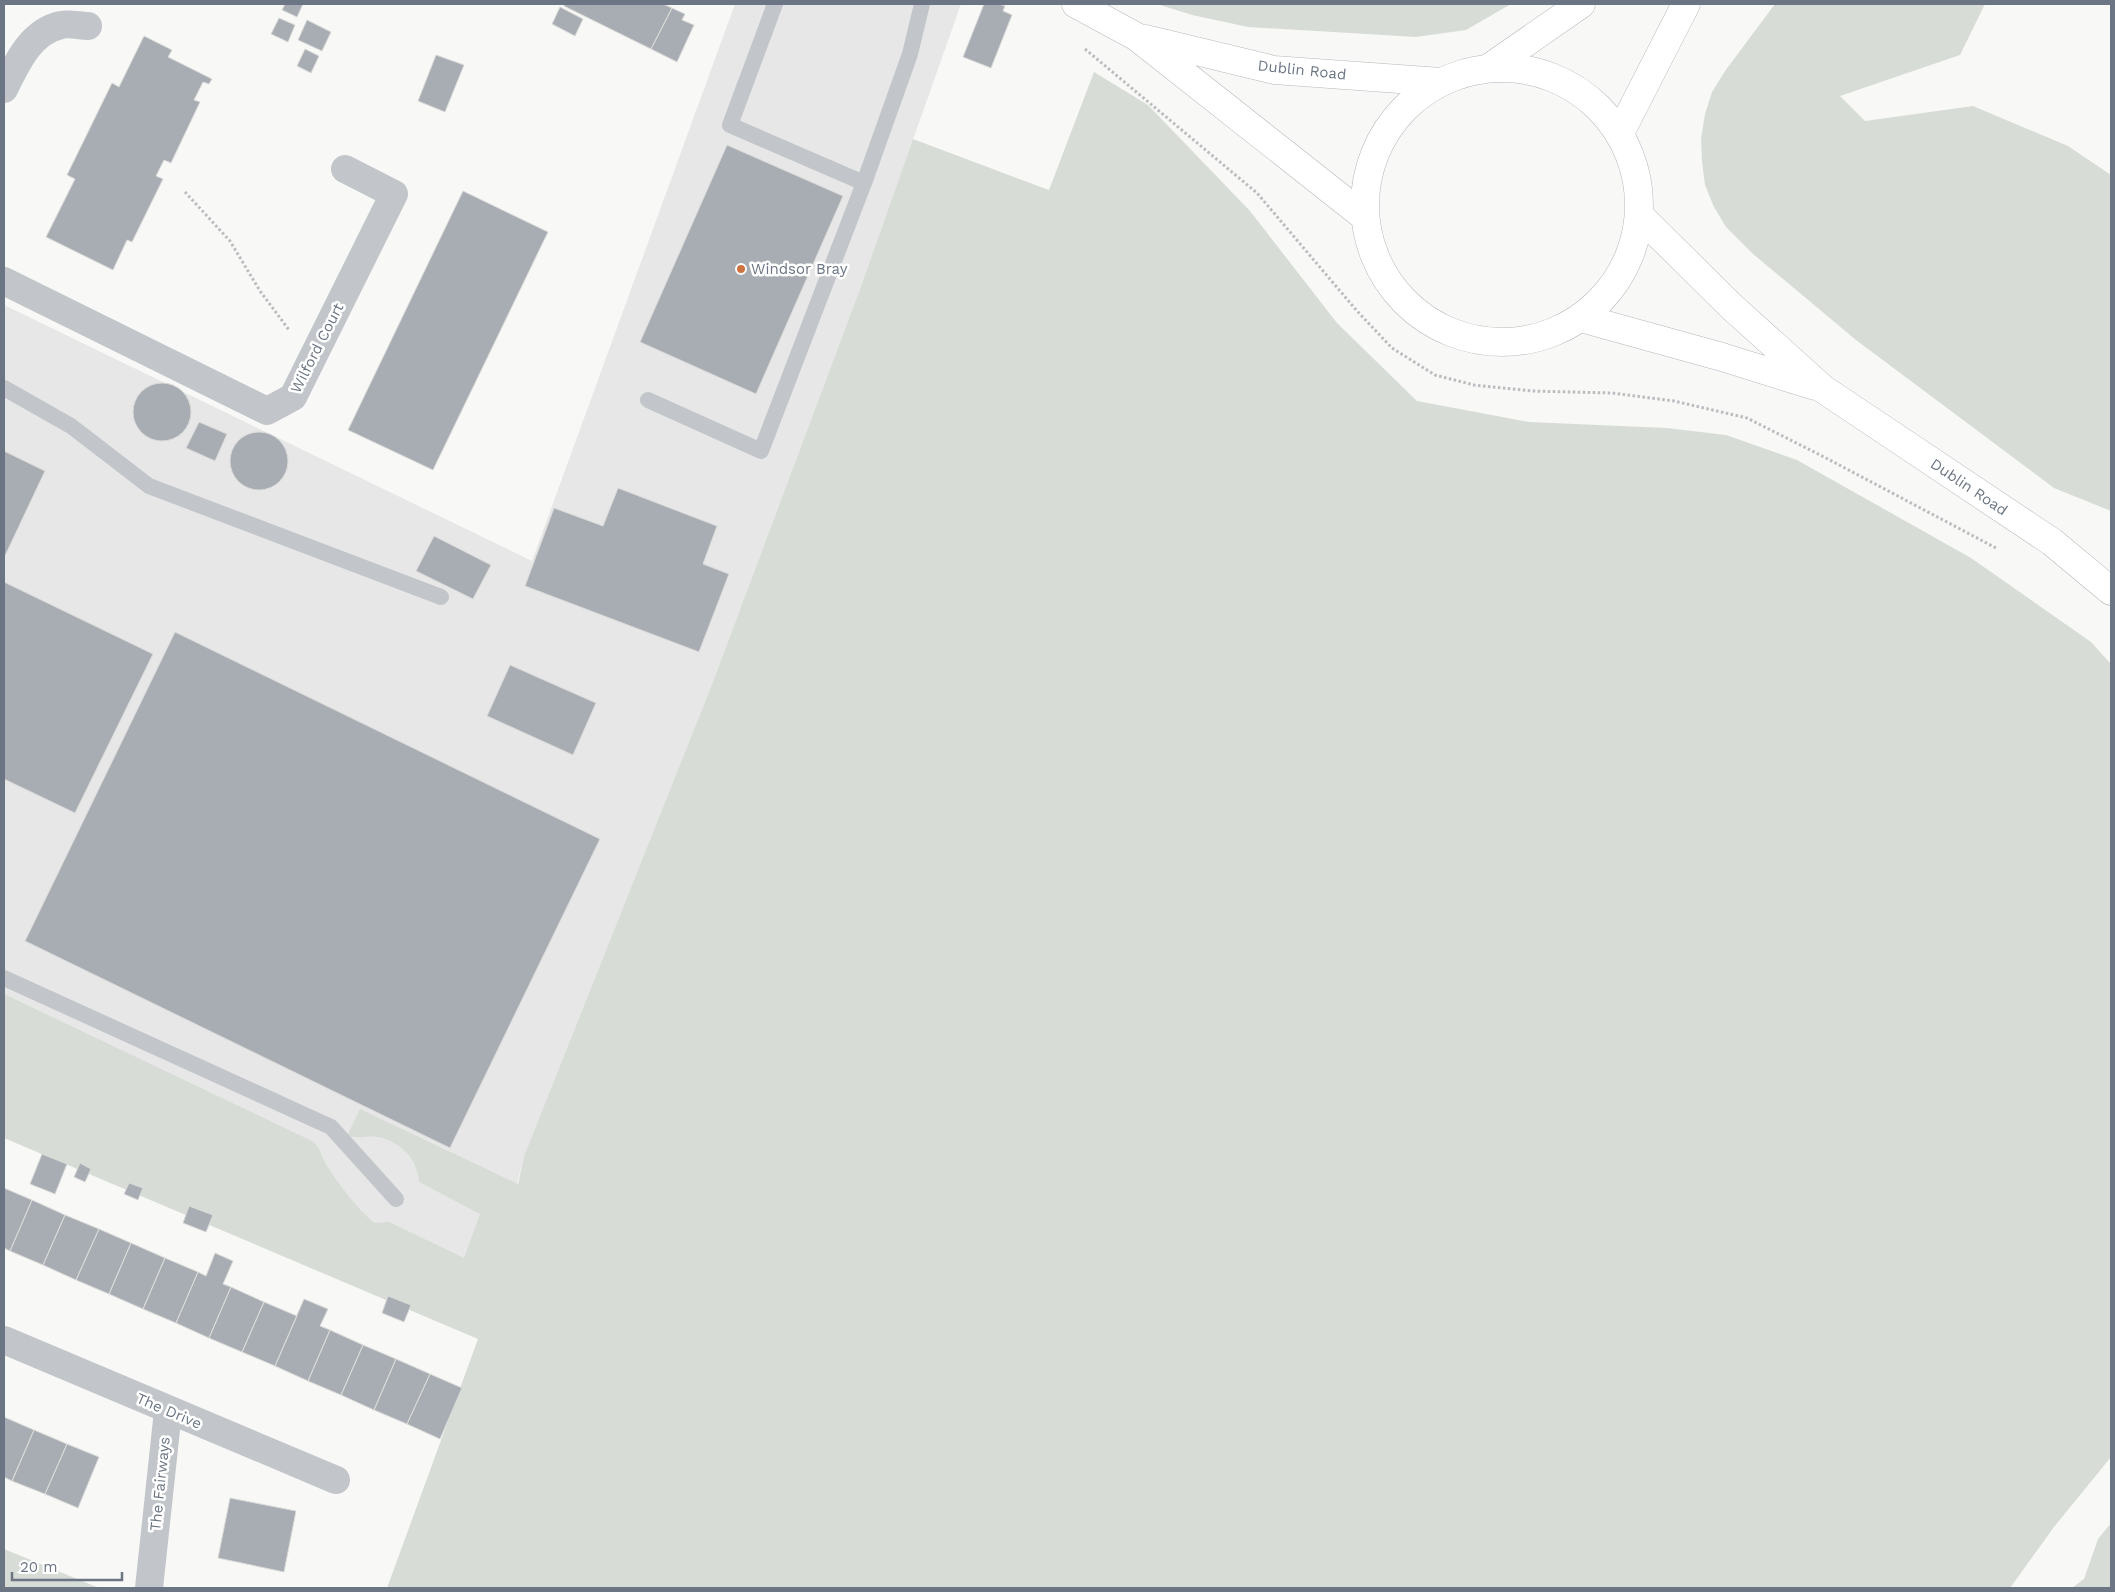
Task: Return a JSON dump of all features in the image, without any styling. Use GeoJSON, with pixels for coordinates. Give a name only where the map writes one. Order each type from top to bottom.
{"type":"FeatureCollection","features":[{"type":"Feature","properties":{"kind":"main road","name":"Dublin Road"},"geometry":{"type":"LineString","coordinates":[[1076,4],[1137,37],[1365,217]]}},
{"type":"Feature","properties":{"kind":"main road"},"geometry":{"type":"LineString","coordinates":[[1489,68],[1581,4]]}},
{"type":"Feature","properties":{"kind":"main road"},"geometry":{"type":"LineString","coordinates":[[1620,133],[1686,4]]}},
{"type":"Feature","properties":{"kind":"main road","name":"Dublin Road"},"geometry":{"type":"LineString","coordinates":[[1137,37],[1274,70],[1440,82]]}},
{"type":"Feature","properties":{"kind":"main road"},"geometry":{"type":"LineString","coordinates":[[1489,68],[1530,70],[1569,85],[1602,110],[1620,133],[1637,176],[1639,214],[1633,247],[1619,277],[1602,300],[1581,318],[1554,332],[1524,341],[1489,342],[1454,334],[1421,317],[1394,291],[1375,258],[1365,217],[1366,183],[1376,151],[1392,123],[1414,100],[1440,82],[1464,73],[1489,68]]}},
{"type":"Feature","properties":{"kind":"main road","name":"Dublin Road"},"geometry":{"type":"LineString","coordinates":[[1639,214],[1732,307],[1823,389],[2052,542],[2111,591]]}},
{"type":"Feature","properties":{"kind":"main road","name":"Dublin Road"},"geometry":{"type":"LineString","coordinates":[[1581,318],[1722,357],[1823,389]]}},
{"type":"Feature","properties":{"kind":"street"},"geometry":{"type":"LineString","coordinates":[[4,89],[20,58],[38,35],[62,25],[88,26]]}},
{"type":"Feature","properties":{"kind":"street","name":"Wilford Court"},"geometry":{"type":"LineString","coordinates":[[4,281],[267,411],[293,397],[394,194],[345,169]]}},
{"type":"Feature","properties":{"kind":"street","name":"The Drive"},"geometry":{"type":"LineString","coordinates":[[4,1340],[336,1480]]}},
{"type":"Feature","properties":{"kind":"street","name":"The Fairways"},"geometry":{"type":"LineString","coordinates":[[149,1588],[168,1410]]}},
{"type":"Feature","properties":{"kind":"lane"},"geometry":{"type":"LineString","coordinates":[[776,4],[730,125],[864,183]]}},
{"type":"Feature","properties":{"kind":"lane"},"geometry":{"type":"LineString","coordinates":[[648,400],[761,452],[864,183],[910,54],[922,4]]}},
{"type":"Feature","properties":{"kind":"lane"},"geometry":{"type":"LineString","coordinates":[[4,388],[71,426],[149,486],[441,597]]}},
{"type":"Feature","properties":{"kind":"lane"},"geometry":{"type":"LineString","coordinates":[[4,978],[331,1127],[396,1198]]}},
{"type":"Feature","properties":{"kind":"path"},"geometry":{"type":"LineString","coordinates":[[1083,47],[1257,193],[1357,311],[1392,348],[1435,375],[1474,385],[1512,389],[1612,393],[1674,401],[1747,418],[1996,548],[2012,515]]}},
{"type":"Feature","properties":{"kind":"path"},"geometry":{"type":"LineString","coordinates":[[185,192],[230,241],[260,291],[290,331]]}},
{"type":"Feature","properties":{"kind":"shaded area"},"geometry":{"type":"Polygon","coordinates":[[[735,4],[961,4],[860,289],[714,679],[524,1156],[495,1271],[4,1138],[4,305],[532,561],[735,4]]]}},
{"type":"Feature","properties":{"kind":"shaded area"},"geometry":{"type":"Polygon","coordinates":[[[1157,4],[1511,4],[1466,30],[1416,37],[1248,27],[1192,15],[1157,4]]]}},
{"type":"Feature","properties":{"kind":"shaded area"},"geometry":{"type":"Polygon","coordinates":[[[1775,4],[1985,4],[1960,55],[1840,96],[1865,121],[1973,106],[2068,146],[2111,175],[2111,511],[2054,488],[1856,340],[1753,254],[1726,227],[1714,207],[1705,185],[1701,139],[1705,114],[1712,92],[1725,71],[1775,4]]]}},
{"type":"Feature","properties":{"kind":"shaded area"},"geometry":{"type":"Polygon","coordinates":[[[1094,72],[1148,105],[1250,211],[1337,323],[1417,401],[1529,422],[1667,428],[1726,435],[1797,460],[1971,558],[2091,642],[2111,664],[2111,1457],[2054,1527],[2010,1588],[387,1588],[478,1339],[4,1138],[4,994],[314,1142],[327,1166],[343,1189],[374,1223],[389,1222],[464,1258],[480,1214],[419,1182],[412,1159],[401,1147],[378,1137],[347,1136],[360,1109],[518,1184],[524,1156],[714,679],[860,289],[913,139],[1049,190],[1094,72]]]}},
{"type":"Feature","properties":{"kind":"shaded area"},"geometry":{"type":"Polygon","coordinates":[[[2111,1523],[2111,1588],[2072,1588],[2084,1579],[2098,1539],[2111,1523]]]}},
{"type":"Feature","properties":{"kind":"shaded area"},"geometry":{"type":"Polygon","coordinates":[[[4,1549],[99,1588],[4,1588],[4,1549]]]}},
{"type":"Feature","properties":{"kind":"building"},"geometry":{"type":"Polygon","coordinates":[[[285,4],[303,4],[297,17],[282,10],[285,4]]]}},
{"type":"Feature","properties":{"kind":"building"},"geometry":{"type":"Polygon","coordinates":[[[565,4],[663,4],[672,8],[651,49],[564,6],[565,4]]]}},
{"type":"Feature","properties":{"kind":"building"},"geometry":{"type":"Polygon","coordinates":[[[984,4],[1005,6],[1003,11],[1012,15],[991,68],[963,57],[984,4]]]}},
{"type":"Feature","properties":{"kind":"building"},"geometry":{"type":"Polygon","coordinates":[[[560,7],[583,19],[575,36],[552,24],[560,7]]]}},
{"type":"Feature","properties":{"kind":"building"},"geometry":{"type":"Polygon","coordinates":[[[672,8],[685,14],[682,20],[694,25],[677,62],[651,49],[672,8]]]}},
{"type":"Feature","properties":{"kind":"building"},"geometry":{"type":"Polygon","coordinates":[[[279,18],[295,25],[288,42],[271,34],[279,18]]]}},
{"type":"Feature","properties":{"kind":"building"},"geometry":{"type":"Polygon","coordinates":[[[307,20],[331,32],[322,51],[298,40],[307,20]]]}},
{"type":"Feature","properties":{"kind":"building"},"geometry":{"type":"Polygon","coordinates":[[[144,36],[172,50],[168,57],[212,79],[209,84],[203,82],[194,100],[200,102],[171,163],[164,160],[156,176],[163,179],[132,242],[127,240],[113,270],[46,237],[75,179],[67,175],[112,83],[119,87],[144,36]]]}},
{"type":"Feature","properties":{"kind":"building"},"geometry":{"type":"Polygon","coordinates":[[[305,49],[319,56],[311,73],[297,66],[305,49]]]}},
{"type":"Feature","properties":{"kind":"building"},"geometry":{"type":"Polygon","coordinates":[[[436,55],[464,65],[445,112],[418,101],[436,55]]]}},
{"type":"Feature","properties":{"kind":"building","name":"Windsor Bray"},"geometry":{"type":"Polygon","coordinates":[[[727,145],[843,196],[756,394],[640,342],[727,145]]]}},
{"type":"Feature","properties":{"kind":"building"},"geometry":{"type":"Polygon","coordinates":[[[463,191],[548,232],[433,470],[348,430],[463,191]]]}},
{"type":"Feature","properties":{"kind":"building"},"geometry":{"type":"Polygon","coordinates":[[[156,383],[168,383],[183,391],[191,406],[191,418],[183,433],[168,441],[156,441],[141,433],[133,418],[133,406],[141,391],[156,383]]]}},
{"type":"Feature","properties":{"kind":"building"},"geometry":{"type":"Polygon","coordinates":[[[199,422],[227,434],[215,461],[186,448],[199,422]]]}},
{"type":"Feature","properties":{"kind":"building"},"geometry":{"type":"Polygon","coordinates":[[[253,432],[265,432],[280,440],[288,455],[288,467],[280,482],[265,490],[253,490],[238,482],[230,467],[230,455],[238,440],[253,432]]]}},
{"type":"Feature","properties":{"kind":"building"},"geometry":{"type":"Polygon","coordinates":[[[4,451],[45,471],[4,558],[4,451]]]}},
{"type":"Feature","properties":{"kind":"building"},"geometry":{"type":"Polygon","coordinates":[[[618,488],[717,526],[703,564],[729,574],[699,652],[525,586],[554,508],[603,526],[618,488]]]}},
{"type":"Feature","properties":{"kind":"building"},"geometry":{"type":"Polygon","coordinates":[[[434,536],[491,565],[473,599],[416,571],[434,536]]]}},
{"type":"Feature","properties":{"kind":"building"},"geometry":{"type":"Polygon","coordinates":[[[4,582],[153,654],[75,813],[4,779],[4,582]]]}},
{"type":"Feature","properties":{"kind":"building"},"geometry":{"type":"Polygon","coordinates":[[[175,632],[600,839],[450,1148],[25,941],[175,632]]]}},
{"type":"Feature","properties":{"kind":"building"},"geometry":{"type":"Polygon","coordinates":[[[510,665],[596,703],[573,755],[487,716],[510,665]]]}},
{"type":"Feature","properties":{"kind":"building"},"geometry":{"type":"Polygon","coordinates":[[[42,1154],[67,1164],[55,1194],[30,1184],[42,1154]]]}},
{"type":"Feature","properties":{"kind":"building"},"geometry":{"type":"Polygon","coordinates":[[[80,1163],[91,1169],[85,1182],[74,1177],[80,1163]]]}},
{"type":"Feature","properties":{"kind":"building"},"geometry":{"type":"Polygon","coordinates":[[[129,1183],[143,1188],[138,1200],[124,1194],[129,1183]]]}},
{"type":"Feature","properties":{"kind":"building"},"geometry":{"type":"Polygon","coordinates":[[[4,1188],[32,1200],[10,1251],[4,1248],[4,1188]]]}},
{"type":"Feature","properties":{"kind":"building"},"geometry":{"type":"Polygon","coordinates":[[[32,1200],[65,1215],[43,1265],[10,1251],[32,1200]]]}},
{"type":"Feature","properties":{"kind":"building"},"geometry":{"type":"Polygon","coordinates":[[[189,1206],[213,1215],[206,1232],[183,1223],[189,1206]]]}},
{"type":"Feature","properties":{"kind":"building"},"geometry":{"type":"Polygon","coordinates":[[[65,1215],[99,1229],[76,1280],[43,1265],[65,1215]]]}},
{"type":"Feature","properties":{"kind":"building"},"geometry":{"type":"Polygon","coordinates":[[[99,1229],[131,1243],[109,1294],[76,1280],[99,1229]]]}},
{"type":"Feature","properties":{"kind":"building"},"geometry":{"type":"Polygon","coordinates":[[[131,1243],[165,1258],[143,1309],[109,1294],[131,1243]]]}},
{"type":"Feature","properties":{"kind":"building"},"geometry":{"type":"Polygon","coordinates":[[[215,1253],[233,1261],[223,1284],[231,1287],[209,1338],[176,1323],[198,1272],[206,1276],[215,1253]]]}},
{"type":"Feature","properties":{"kind":"building"},"geometry":{"type":"Polygon","coordinates":[[[165,1258],[198,1272],[176,1323],[143,1309],[165,1258]]]}},
{"type":"Feature","properties":{"kind":"building"},"geometry":{"type":"Polygon","coordinates":[[[231,1287],[264,1302],[242,1352],[209,1338],[231,1287]]]}},
{"type":"Feature","properties":{"kind":"building"},"geometry":{"type":"Polygon","coordinates":[[[388,1296],[411,1305],[404,1322],[382,1313],[388,1296]]]}},
{"type":"Feature","properties":{"kind":"building"},"geometry":{"type":"Polygon","coordinates":[[[304,1299],[328,1309],[320,1326],[330,1330],[308,1381],[275,1366],[304,1299]]]}},
{"type":"Feature","properties":{"kind":"building"},"geometry":{"type":"Polygon","coordinates":[[[264,1302],[297,1316],[275,1366],[242,1352],[264,1302]]]}},
{"type":"Feature","properties":{"kind":"building"},"geometry":{"type":"Polygon","coordinates":[[[330,1330],[363,1345],[341,1395],[308,1381],[330,1330]]]}},
{"type":"Feature","properties":{"kind":"building"},"geometry":{"type":"Polygon","coordinates":[[[363,1345],[396,1359],[374,1410],[341,1395],[363,1345]]]}},
{"type":"Feature","properties":{"kind":"building"},"geometry":{"type":"Polygon","coordinates":[[[396,1359],[430,1374],[407,1424],[374,1410],[396,1359]]]}},
{"type":"Feature","properties":{"kind":"building"},"geometry":{"type":"Polygon","coordinates":[[[430,1374],[462,1388],[440,1439],[407,1424],[430,1374]]]}},
{"type":"Feature","properties":{"kind":"building"},"geometry":{"type":"Polygon","coordinates":[[[4,1417],[34,1430],[12,1481],[4,1477],[4,1417]]]}},
{"type":"Feature","properties":{"kind":"building"},"geometry":{"type":"Polygon","coordinates":[[[34,1430],[67,1444],[45,1494],[12,1481],[34,1430]]]}},
{"type":"Feature","properties":{"kind":"building"},"geometry":{"type":"Polygon","coordinates":[[[67,1444],[99,1457],[78,1508],[45,1494],[67,1444]]]}},
{"type":"Feature","properties":{"kind":"building"},"geometry":{"type":"Polygon","coordinates":[[[230,1498],[296,1511],[284,1572],[218,1558],[230,1498]]]}},
{"type":"Feature","properties":{"kind":"place","name":"Windsor Bray"},"geometry":{"type":"Point","coordinates":[741,269]}}]}
